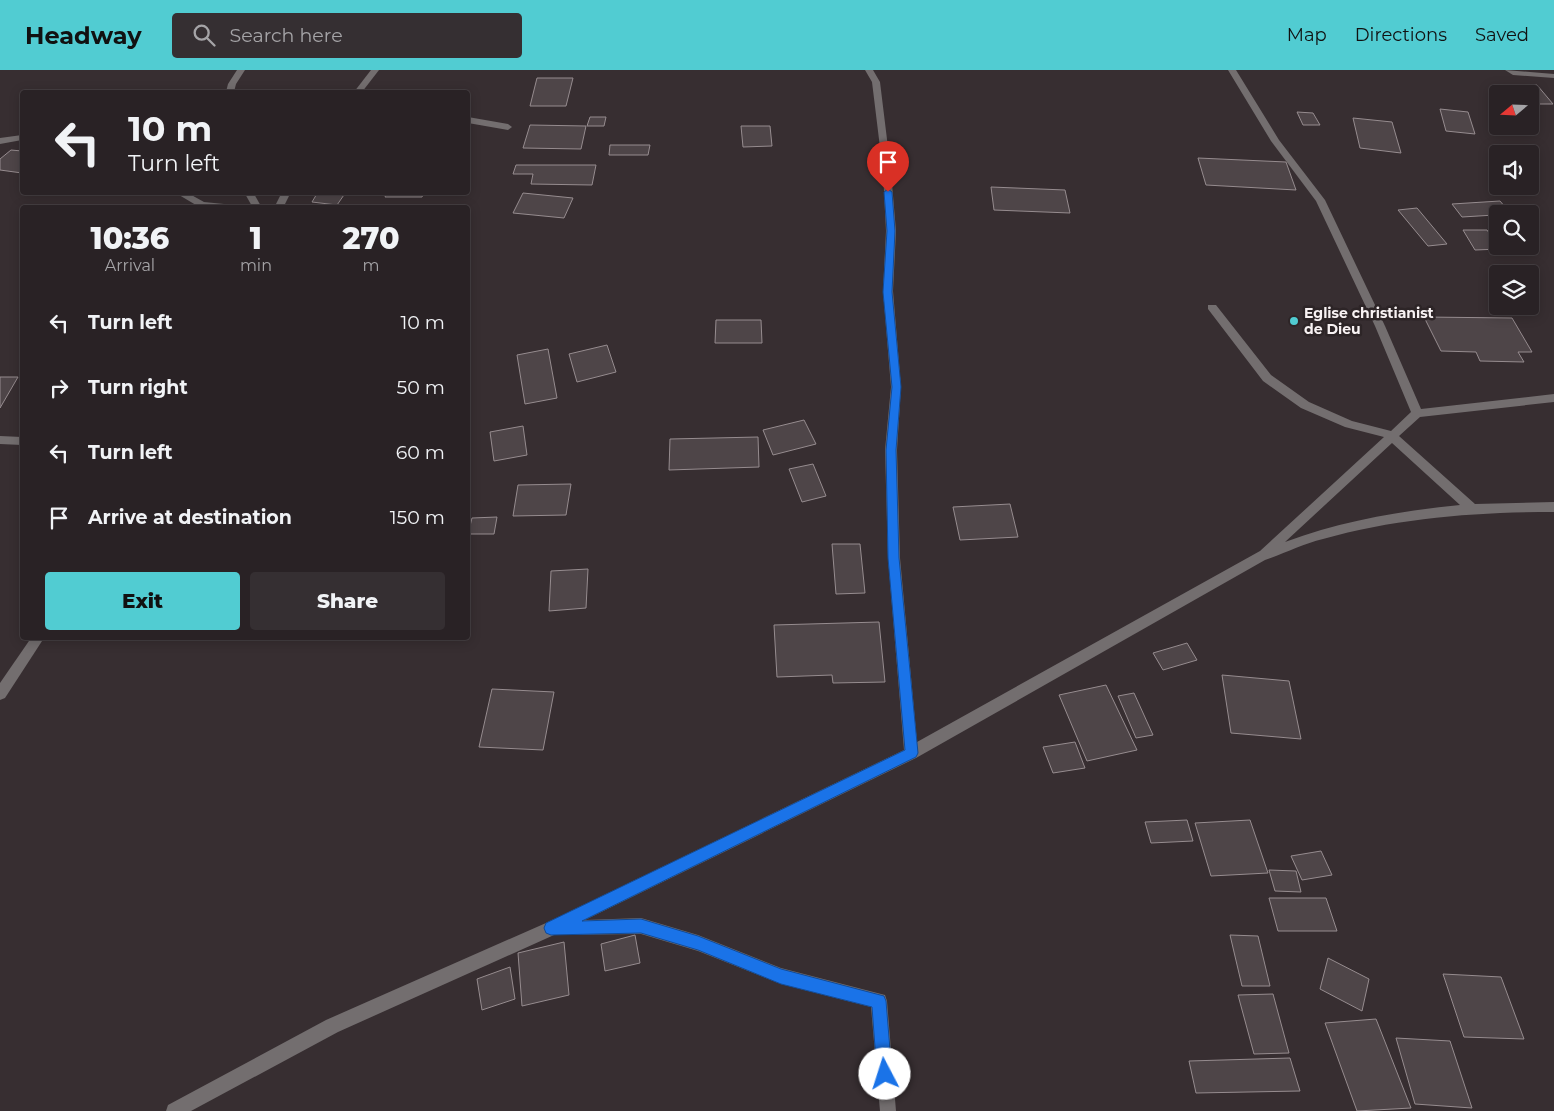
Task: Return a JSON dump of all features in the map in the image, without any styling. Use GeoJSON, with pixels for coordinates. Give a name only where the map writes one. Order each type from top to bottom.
{"type":"FeatureCollection","features":[{"type":"Feature","properties":{"kind":"street"},"geometry":{"type":"LineString","coordinates":[[230,90],[240,70]]}},
{"type":"Feature","properties":{"kind":"street"},"geometry":{"type":"LineString","coordinates":[[360,90],[375,70]]}},
{"type":"Feature","properties":{"kind":"street"},"geometry":{"type":"LineString","coordinates":[[869,70],[876,82],[887,172],[891,231],[888,292],[896,387],[891,450],[894,558],[911,753]]}},
{"type":"Feature","properties":{"kind":"street"},"geometry":{"type":"LineString","coordinates":[[1232,70],[1275,141],[1320,200],[1380,326],[1417,413]]}},
{"type":"Feature","properties":{"kind":"street"},"geometry":{"type":"LineString","coordinates":[[1509,70],[1513,73],[1554,76]]}},
{"type":"Feature","properties":{"kind":"street"},"geometry":{"type":"LineString","coordinates":[[470,120],[508,127]]}},
{"type":"Feature","properties":{"kind":"street"},"geometry":{"type":"LineString","coordinates":[[0,141],[20,138]]}},
{"type":"Feature","properties":{"kind":"street"},"geometry":{"type":"LineString","coordinates":[[184,195],[202,205]]}},
{"type":"Feature","properties":{"kind":"street"},"geometry":{"type":"LineString","coordinates":[[1212,307],[1267,378],[1305,405],[1349,424],[1391,435],[1472,510]]}},
{"type":"Feature","properties":{"kind":"street"},"geometry":{"type":"LineString","coordinates":[[1262,556],[1417,413],[1554,398]]}},
{"type":"Feature","properties":{"kind":"street"},"geometry":{"type":"LineString","coordinates":[[0,440],[20,441]]}},
{"type":"Feature","properties":{"kind":"street"},"geometry":{"type":"LineString","coordinates":[[174,1111],[332,1026],[551,928],[911,753],[1262,556],[1323,534],[1401,518],[1502,506],[1554,508]]}},
{"type":"Feature","properties":{"kind":"street"},"geometry":{"type":"LineString","coordinates":[[0,694],[37,640]]}},
{"type":"Feature","properties":{"kind":"street"},"geometry":{"type":"LineString","coordinates":[[551,928],[641,926],[698,943],[781,976],[879,1001],[888,1111]]}},
{"type":"Feature","properties":{"kind":"building"},"geometry":{"type":"Polygon","coordinates":[[[537,78],[573,78],[566,106],[530,106],[537,78]]]}},
{"type":"Feature","properties":{"kind":"building"},"geometry":{"type":"Polygon","coordinates":[[[1539,87],[1553,104],[1539,104],[1539,87]]]}},
{"type":"Feature","properties":{"kind":"building"},"geometry":{"type":"Polygon","coordinates":[[[1440,109],[1468,112],[1475,134],[1446,131],[1440,109]]]}},
{"type":"Feature","properties":{"kind":"building"},"geometry":{"type":"Polygon","coordinates":[[[1297,112],[1313,113],[1320,125],[1303,125],[1297,112]]]}},
{"type":"Feature","properties":{"kind":"building"},"geometry":{"type":"Polygon","coordinates":[[[590,117],[606,117],[604,126],[587,126],[590,117]]]}},
{"type":"Feature","properties":{"kind":"building"},"geometry":{"type":"Polygon","coordinates":[[[1353,118],[1392,122],[1401,153],[1360,148],[1353,118]]]}},
{"type":"Feature","properties":{"kind":"building"},"geometry":{"type":"Polygon","coordinates":[[[530,125],[586,126],[581,149],[523,148],[530,125]]]}},
{"type":"Feature","properties":{"kind":"building"},"geometry":{"type":"Polygon","coordinates":[[[741,126],[770,126],[772,146],[743,147],[741,126]]]}},
{"type":"Feature","properties":{"kind":"building"},"geometry":{"type":"Polygon","coordinates":[[[610,145],[650,145],[648,155],[609,155],[610,145]]]}},
{"type":"Feature","properties":{"kind":"building"},"geometry":{"type":"Polygon","coordinates":[[[11,150],[20,151],[20,173],[0,170],[0,159],[11,150]]]}},
{"type":"Feature","properties":{"kind":"building"},"geometry":{"type":"Polygon","coordinates":[[[1198,158],[1286,162],[1296,190],[1206,185],[1198,158]]]}},
{"type":"Feature","properties":{"kind":"building"},"geometry":{"type":"Polygon","coordinates":[[[516,165],[596,165],[592,185],[531,184],[533,174],[513,174],[516,165]]]}},
{"type":"Feature","properties":{"kind":"building"},"geometry":{"type":"Polygon","coordinates":[[[991,187],[1065,190],[1070,213],[994,210],[991,187]]]}},
{"type":"Feature","properties":{"kind":"building"},"geometry":{"type":"Polygon","coordinates":[[[523,193],[573,198],[564,218],[513,213],[523,193]]]}},
{"type":"Feature","properties":{"kind":"building"},"geometry":{"type":"Polygon","coordinates":[[[316,195],[344,195],[337,205],[312,202],[316,195]]]}},
{"type":"Feature","properties":{"kind":"building"},"geometry":{"type":"Polygon","coordinates":[[[386,195],[423,195],[422,197],[385,197],[386,195]]]}},
{"type":"Feature","properties":{"kind":"building"},"geometry":{"type":"Polygon","coordinates":[[[1500,201],[1503,205],[1489,205],[1489,215],[1462,217],[1452,204],[1500,201]]]}},
{"type":"Feature","properties":{"kind":"building"},"geometry":{"type":"Polygon","coordinates":[[[1417,208],[1447,244],[1428,246],[1398,210],[1417,208]]]}},
{"type":"Feature","properties":{"kind":"building"},"geometry":{"type":"Polygon","coordinates":[[[1463,230],[1487,230],[1489,233],[1489,249],[1475,250],[1463,230]]]}},
{"type":"Feature","properties":{"kind":"building"},"geometry":{"type":"Polygon","coordinates":[[[1424,317],[1512,318],[1532,352],[1518,352],[1524,362],[1480,361],[1476,352],[1441,351],[1424,317]]]}},
{"type":"Feature","properties":{"kind":"building"},"geometry":{"type":"Polygon","coordinates":[[[716,320],[761,320],[762,343],[715,343],[716,320]]]}},
{"type":"Feature","properties":{"kind":"building"},"geometry":{"type":"Polygon","coordinates":[[[607,345],[616,372],[577,382],[569,354],[607,345]]]}},
{"type":"Feature","properties":{"kind":"building"},"geometry":{"type":"Polygon","coordinates":[[[548,349],[557,398],[525,404],[517,355],[548,349]]]}},
{"type":"Feature","properties":{"kind":"building"},"geometry":{"type":"Polygon","coordinates":[[[0,377],[18,377],[0,408],[0,377]]]}},
{"type":"Feature","properties":{"kind":"building"},"geometry":{"type":"Polygon","coordinates":[[[804,420],[816,444],[773,455],[763,430],[804,420]]]}},
{"type":"Feature","properties":{"kind":"building"},"geometry":{"type":"Polygon","coordinates":[[[523,426],[527,455],[494,461],[490,432],[523,426]]]}},
{"type":"Feature","properties":{"kind":"building"},"geometry":{"type":"Polygon","coordinates":[[[758,437],[759,467],[669,470],[670,439],[758,437]]]}},
{"type":"Feature","properties":{"kind":"building"},"geometry":{"type":"Polygon","coordinates":[[[813,464],[826,496],[802,502],[789,469],[813,464]]]}},
{"type":"Feature","properties":{"kind":"building"},"geometry":{"type":"Polygon","coordinates":[[[571,484],[566,515],[513,516],[518,485],[571,484]]]}},
{"type":"Feature","properties":{"kind":"building"},"geometry":{"type":"Polygon","coordinates":[[[1010,504],[1018,537],[960,540],[953,507],[1010,504]]]}},
{"type":"Feature","properties":{"kind":"building"},"geometry":{"type":"Polygon","coordinates":[[[497,517],[494,534],[470,534],[472,518],[497,517]]]}},
{"type":"Feature","properties":{"kind":"building"},"geometry":{"type":"Polygon","coordinates":[[[832,544],[860,544],[865,593],[836,594],[832,544]]]}},
{"type":"Feature","properties":{"kind":"building"},"geometry":{"type":"Polygon","coordinates":[[[588,569],[586,608],[549,611],[551,571],[588,569]]]}},
{"type":"Feature","properties":{"kind":"building"},"geometry":{"type":"Polygon","coordinates":[[[879,622],[885,682],[833,683],[832,675],[777,677],[774,625],[879,622]]]}},
{"type":"Feature","properties":{"kind":"building"},"geometry":{"type":"Polygon","coordinates":[[[1187,643],[1197,660],[1163,670],[1153,653],[1187,643]]]}},
{"type":"Feature","properties":{"kind":"building"},"geometry":{"type":"Polygon","coordinates":[[[1222,675],[1289,681],[1301,739],[1231,733],[1222,675]]]}},
{"type":"Feature","properties":{"kind":"building"},"geometry":{"type":"Polygon","coordinates":[[[1106,685],[1137,750],[1087,761],[1059,695],[1106,685]]]}},
{"type":"Feature","properties":{"kind":"building"},"geometry":{"type":"Polygon","coordinates":[[[492,689],[554,692],[543,750],[479,747],[492,689]]]}},
{"type":"Feature","properties":{"kind":"building"},"geometry":{"type":"Polygon","coordinates":[[[1134,693],[1153,735],[1136,738],[1118,696],[1134,693]]]}},
{"type":"Feature","properties":{"kind":"building"},"geometry":{"type":"Polygon","coordinates":[[[1075,742],[1085,768],[1053,773],[1043,747],[1075,742]]]}},
{"type":"Feature","properties":{"kind":"building"},"geometry":{"type":"Polygon","coordinates":[[[1187,820],[1193,841],[1151,843],[1145,822],[1187,820]]]}},
{"type":"Feature","properties":{"kind":"building"},"geometry":{"type":"Polygon","coordinates":[[[1250,820],[1268,873],[1211,876],[1195,823],[1250,820]]]}},
{"type":"Feature","properties":{"kind":"building"},"geometry":{"type":"Polygon","coordinates":[[[1321,851],[1332,875],[1302,880],[1291,856],[1321,851]]]}},
{"type":"Feature","properties":{"kind":"building"},"geometry":{"type":"Polygon","coordinates":[[[1269,870],[1296,871],[1301,892],[1275,891],[1269,870]]]}},
{"type":"Feature","properties":{"kind":"building"},"geometry":{"type":"Polygon","coordinates":[[[1269,898],[1326,898],[1337,931],[1278,931],[1269,898]]]}},
{"type":"Feature","properties":{"kind":"building"},"geometry":{"type":"Polygon","coordinates":[[[635,935],[640,963],[605,971],[601,944],[635,935]]]}},
{"type":"Feature","properties":{"kind":"building"},"geometry":{"type":"Polygon","coordinates":[[[1230,935],[1258,936],[1270,986],[1242,986],[1230,935]]]}},
{"type":"Feature","properties":{"kind":"building"},"geometry":{"type":"Polygon","coordinates":[[[564,942],[569,995],[522,1006],[518,953],[564,942]]]}},
{"type":"Feature","properties":{"kind":"building"},"geometry":{"type":"Polygon","coordinates":[[[1328,958],[1369,979],[1362,1011],[1320,989],[1328,958]]]}},
{"type":"Feature","properties":{"kind":"building"},"geometry":{"type":"Polygon","coordinates":[[[510,967],[515,999],[482,1010],[477,979],[510,967]]]}},
{"type":"Feature","properties":{"kind":"building"},"geometry":{"type":"Polygon","coordinates":[[[1443,974],[1501,977],[1524,1039],[1464,1037],[1443,974]]]}},
{"type":"Feature","properties":{"kind":"building"},"geometry":{"type":"Polygon","coordinates":[[[1273,994],[1289,1053],[1254,1054],[1238,995],[1273,994]]]}},
{"type":"Feature","properties":{"kind":"building"},"geometry":{"type":"Polygon","coordinates":[[[1376,1019],[1411,1108],[1357,1111],[1325,1023],[1376,1019]]]}},
{"type":"Feature","properties":{"kind":"building"},"geometry":{"type":"Polygon","coordinates":[[[1396,1038],[1450,1041],[1472,1108],[1415,1104],[1396,1038]]]}},
{"type":"Feature","properties":{"kind":"building"},"geometry":{"type":"Polygon","coordinates":[[[1290,1058],[1300,1091],[1196,1093],[1189,1061],[1290,1058]]]}},
{"type":"Feature","properties":{"kind":"place","name":"Eglise christianist de Dieu"},"geometry":{"type":"Point","coordinates":[1294,321]}},
{"type":"Feature","properties":{"kind":"route"},"geometry":{"type":"LineString","coordinates":[[885,1074],[879,1001],[781,976],[698,943],[641,926],[551,928],[911,753],[894,558],[891,450],[896,387],[888,292],[891,231],[888,192]]}}]}
